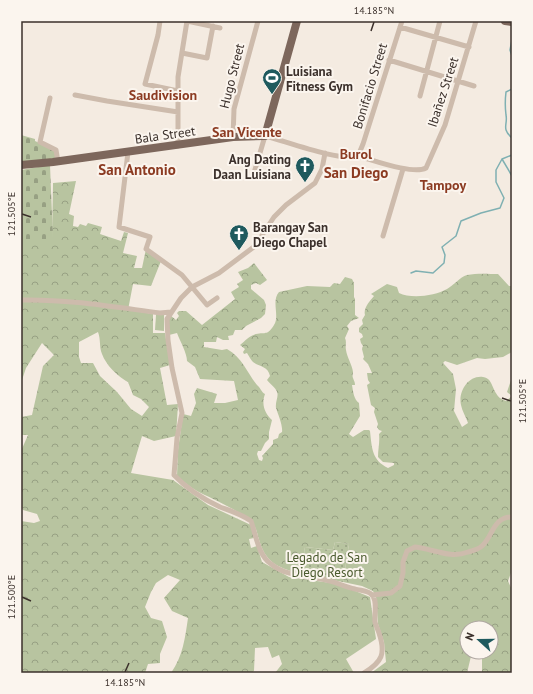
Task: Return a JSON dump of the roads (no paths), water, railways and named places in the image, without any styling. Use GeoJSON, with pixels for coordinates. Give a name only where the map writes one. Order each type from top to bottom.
{"type":"FeatureCollection","features":[{"type":"Feature","properties":{"kind":"main road"},"geometry":{"type":"LineString","coordinates":[[265,136],[298,21]]}},
{"type":"Feature","properties":{"kind":"main road"},"geometry":{"type":"LineString","coordinates":[[505,21],[512,22]]}},
{"type":"Feature","properties":{"kind":"main road","name":"Bala Street"},"geometry":{"type":"LineString","coordinates":[[21,166],[178,146],[232,137],[265,136]]}},
{"type":"Feature","properties":{"kind":"street"},"geometry":{"type":"LineString","coordinates":[[160,21],[158,35],[145,84],[178,91]]}},
{"type":"Feature","properties":{"kind":"street"},"geometry":{"type":"LineString","coordinates":[[178,146],[178,77],[187,21],[220,28]]}},
{"type":"Feature","properties":{"kind":"street","name":"Hugo Street"},"geometry":{"type":"LineString","coordinates":[[232,137],[234,109],[258,21]]}},
{"type":"Feature","properties":{"kind":"street","name":"Bonifacio Street"},"geometry":{"type":"LineString","coordinates":[[358,156],[402,21]]}},
{"type":"Feature","properties":{"kind":"street"},"geometry":{"type":"LineString","coordinates":[[420,96],[440,21]]}},
{"type":"Feature","properties":{"kind":"street","name":"Ibañez Street"},"geometry":{"type":"LineString","coordinates":[[426,168],[445,125],[476,21]]}},
{"type":"Feature","properties":{"kind":"street"},"geometry":{"type":"LineString","coordinates":[[182,53],[207,58],[212,26]]}},
{"type":"Feature","properties":{"kind":"street"},"geometry":{"type":"LineString","coordinates":[[400,27],[469,47]]}},
{"type":"Feature","properties":{"kind":"street"},"geometry":{"type":"LineString","coordinates":[[389,60],[427,70],[474,86]]}},
{"type":"Feature","properties":{"kind":"street"},"geometry":{"type":"LineString","coordinates":[[75,95],[178,112]]}},
{"type":"Feature","properties":{"kind":"street"},"geometry":{"type":"LineString","coordinates":[[50,98],[40,142],[56,150],[58,162]]}},
{"type":"Feature","properties":{"kind":"street"},"geometry":{"type":"LineString","coordinates":[[254,173],[265,136]]}},
{"type":"Feature","properties":{"kind":"street","name":"Bala Street"},"geometry":{"type":"LineString","coordinates":[[265,136],[325,153],[353,158],[358,156],[403,169],[418,171],[426,168]]}},
{"type":"Feature","properties":{"kind":"street"},"geometry":{"type":"LineString","coordinates":[[128,152],[119,227],[150,237],[146,248],[182,275],[207,305],[217,298]]}},
{"type":"Feature","properties":{"kind":"street"},"geometry":{"type":"LineString","coordinates":[[325,153],[322,169],[315,183],[286,205],[274,217],[255,246],[219,273],[192,287],[180,298],[167,318],[172,368],[182,413],[177,438],[174,475],[190,490],[220,507],[240,514],[251,521],[264,557],[270,564],[288,573],[337,582],[354,589],[366,591],[372,595],[375,601],[376,623],[383,644],[383,654],[380,660],[371,669],[364,673]]}},
{"type":"Feature","properties":{"kind":"street"},"geometry":{"type":"LineString","coordinates":[[383,236],[403,169]]}},
{"type":"Feature","properties":{"kind":"street"},"geometry":{"type":"LineString","coordinates":[[21,300],[49,300],[160,313],[170,312]]}},
{"type":"Feature","properties":{"kind":"street"},"geometry":{"type":"LineString","coordinates":[[372,595],[391,593],[400,586],[403,573],[403,562],[407,551],[416,547],[451,555],[467,553],[482,546],[498,523],[505,517],[512,517]]}},
{"type":"Feature","properties":{"kind":"waterway"},"geometry":{"type":"LineString","coordinates":[[512,40],[510,50],[512,56]]}},
{"type":"Feature","properties":{"kind":"waterway"},"geometry":{"type":"LineString","coordinates":[[512,89],[506,92],[505,104],[506,129],[512,138]]}},
{"type":"Feature","properties":{"kind":"waterway"},"geometry":{"type":"LineString","coordinates":[[512,155],[502,159],[512,176]]}},
{"type":"Feature","properties":{"kind":"waterway"},"geometry":{"type":"LineString","coordinates":[[411,273],[416,271],[433,273],[444,263],[445,255],[442,247],[456,236],[461,221],[481,213],[500,208],[504,198],[496,182],[496,170],[502,159]]}},
{"type":"Feature","properties":{"kind":"place","name":"Luisiana Fitness Gym"},"geometry":{"type":"Point","coordinates":[272,95]}},
{"type":"Feature","properties":{"kind":"place","name":"Ang Dating Daan Luisiana"},"geometry":{"type":"Point","coordinates":[305,183]}},
{"type":"Feature","properties":{"kind":"place","name":"Barangay San Diego Chapel"},"geometry":{"type":"Point","coordinates":[239,251]}},
{"type":"Feature","properties":{"kind":"district","name":"Saudivision"},"geometry":{"type":"Point","coordinates":[163,95]}},
{"type":"Feature","properties":{"kind":"district","name":"San Vicente"},"geometry":{"type":"Point","coordinates":[247,132]}},
{"type":"Feature","properties":{"kind":"district","name":"Burol"},"geometry":{"type":"Point","coordinates":[356,154]}},
{"type":"Feature","properties":{"kind":"district","name":"San Antonio"},"geometry":{"type":"Point","coordinates":[137,169]}},
{"type":"Feature","properties":{"kind":"district","name":"San Diego"},"geometry":{"type":"Point","coordinates":[356,172]}},
{"type":"Feature","properties":{"kind":"district","name":"Tampoy"},"geometry":{"type":"Point","coordinates":[443,185]}},
{"type":"Feature","properties":{"kind":"park label","name":"Legado de San Diego Resort"},"geometry":{"type":"Point","coordinates":[327,564]}}]}
